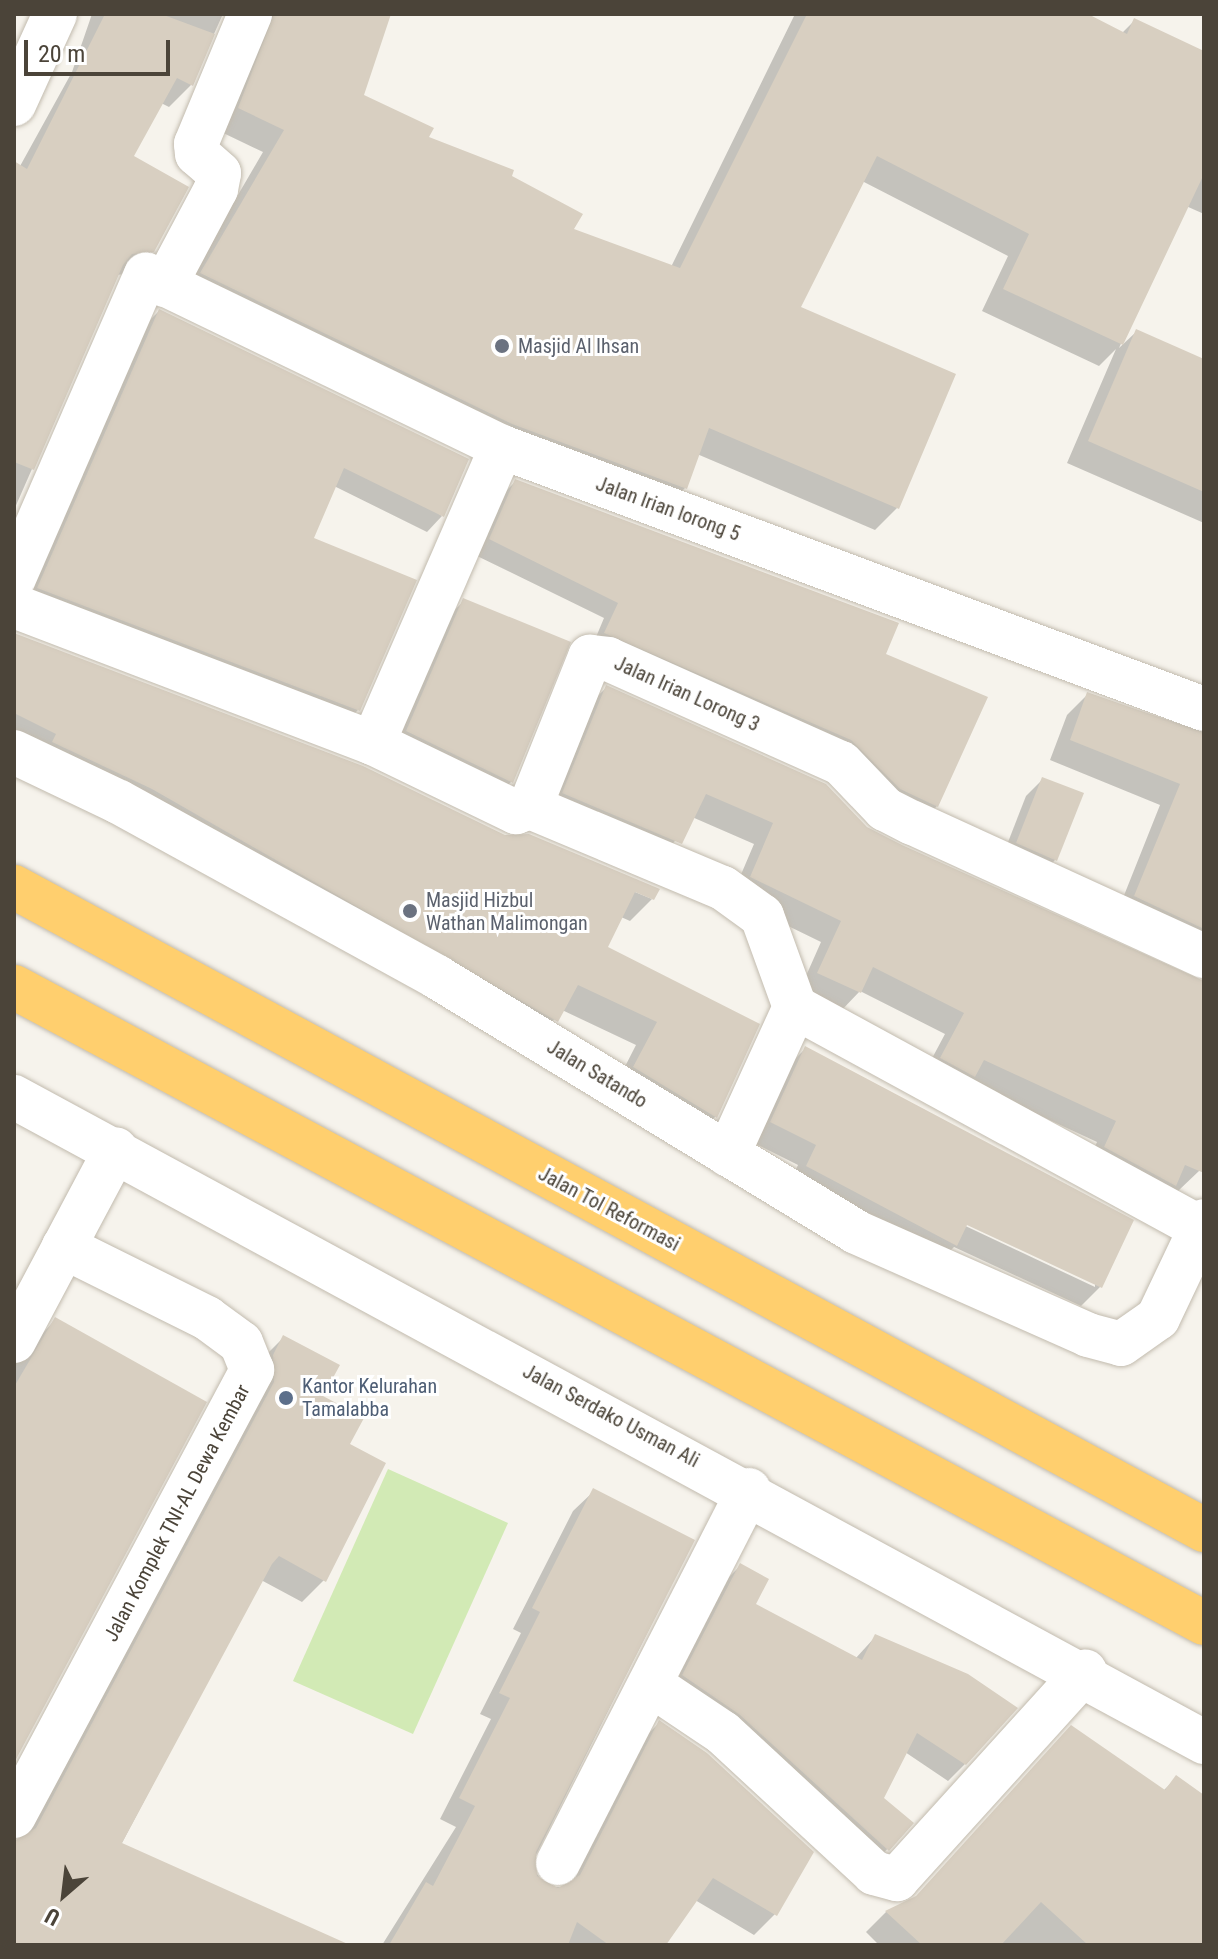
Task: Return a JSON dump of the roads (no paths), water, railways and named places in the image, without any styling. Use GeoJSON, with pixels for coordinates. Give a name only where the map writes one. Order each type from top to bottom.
{"type":"FeatureCollection","features":[{"type":"Feature","properties":{"kind":"highway","name":"Jalan Tol Reformasi"},"geometry":{"type":"LineString","coordinates":[[14,887],[1204,1530]]}},
{"type":"Feature","properties":{"kind":"highway"},"geometry":{"type":"LineString","coordinates":[[14,987],[1204,1623]]}},
{"type":"Feature","properties":{"kind":"street"},"geometry":{"type":"LineString","coordinates":[[14,104],[55,14]]}},
{"type":"Feature","properties":{"kind":"street"},"geometry":{"type":"LineString","coordinates":[[14,578],[156,280],[216,189],[219,173],[197,154],[196,144],[250,14]]}},
{"type":"Feature","properties":{"kind":"street","name":"Jalan Irian lorong 5"},"geometry":{"type":"LineString","coordinates":[[156,280],[502,447],[1204,709]]}},
{"type":"Feature","properties":{"kind":"street"},"geometry":{"type":"LineString","coordinates":[[373,743],[502,447]]}},
{"type":"Feature","properties":{"kind":"street"},"geometry":{"type":"LineString","coordinates":[[14,606],[373,743],[516,812],[530,807],[751,906],[770,931],[795,1007],[728,1154]]}},
{"type":"Feature","properties":{"kind":"street","name":"Jalan Irian Lorong 3"},"geometry":{"type":"LineString","coordinates":[[530,807],[590,657],[608,659],[841,763],[885,809],[1204,956]]}},
{"type":"Feature","properties":{"kind":"street","name":"Jalan Satando"},"geometry":{"type":"LineString","coordinates":[[14,752],[437,977],[856,1232],[1088,1335],[1121,1344],[1158,1318],[1173,1292],[1202,1224]]}},
{"type":"Feature","properties":{"kind":"street"},"geometry":{"type":"LineString","coordinates":[[795,1007],[1202,1224]]}},
{"type":"Feature","properties":{"kind":"street","name":"Jalan Serdako Usman Ali"},"geometry":{"type":"LineString","coordinates":[[14,1097],[116,1149],[1085,1672],[1204,1742]]}},
{"type":"Feature","properties":{"kind":"street"},"geometry":{"type":"LineString","coordinates":[[14,1341],[116,1149]]}},
{"type":"Feature","properties":{"kind":"street","name":"Jalan Komplek TNI-AL Dewa Kembar"},"geometry":{"type":"LineString","coordinates":[[14,1816],[252,1370],[241,1343],[207,1318],[64,1247]]}},
{"type":"Feature","properties":{"kind":"street"},"geometry":{"type":"LineString","coordinates":[[558,1863],[653,1686],[749,1490]]}},
{"type":"Feature","properties":{"kind":"street"},"geometry":{"type":"LineString","coordinates":[[653,1686],[723,1733],[874,1873],[897,1879],[1085,1672]]}},
{"type":"Feature","properties":{"kind":"place","name":"Masjid Al Ihsan"},"geometry":{"type":"Point","coordinates":[502,346]}},
{"type":"Feature","properties":{"kind":"place","name":"Masjid Hizbul Wathan Malimongan"},"geometry":{"type":"Point","coordinates":[410,911]}},
{"type":"Feature","properties":{"kind":"place","name":"Kantor Kelurahan Tamalabba"},"geometry":{"type":"Point","coordinates":[286,1398]}}]}
